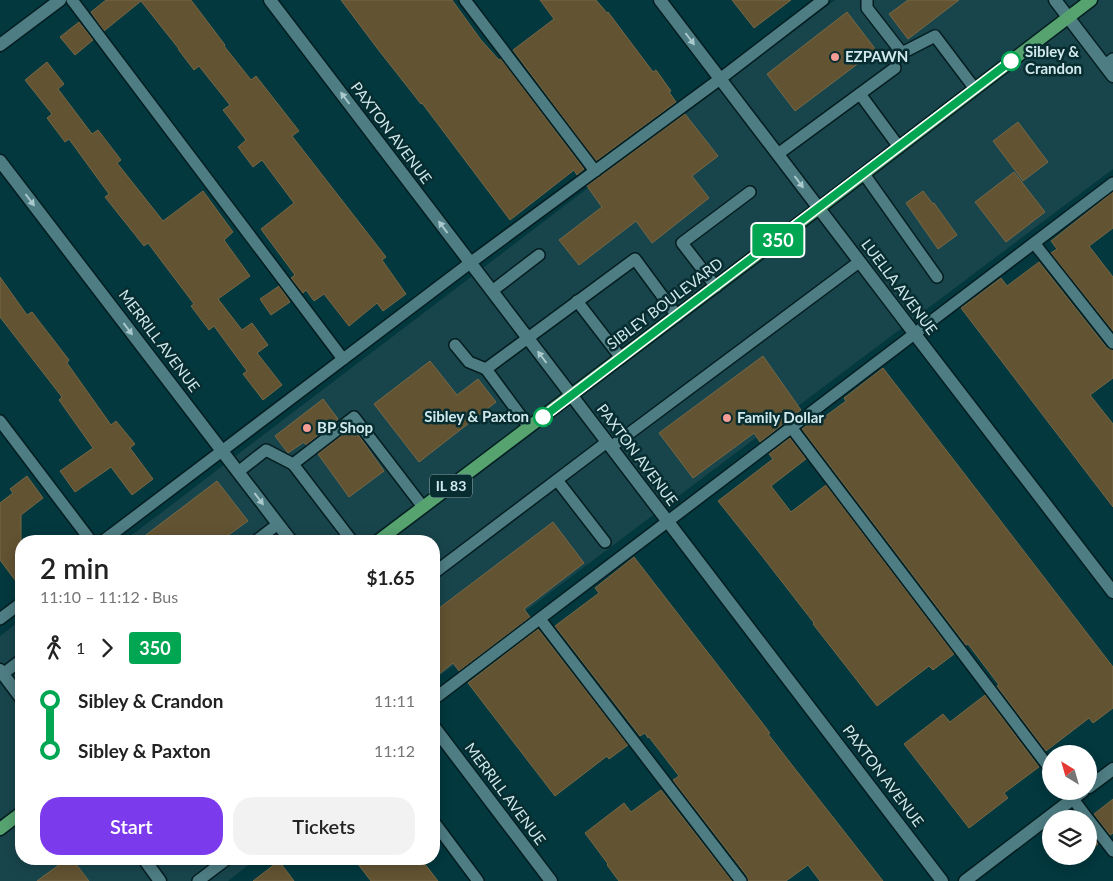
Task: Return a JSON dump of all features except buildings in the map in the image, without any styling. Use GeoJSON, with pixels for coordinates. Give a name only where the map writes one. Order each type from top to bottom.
{"type":"FeatureCollection","features":[{"type":"Feature","properties":{"kind":"main road","name":"SIBLEY BOULEVARD"},"geometry":{"type":"LineString","coordinates":[[386,535],[716,287],[1091,0]]}},
{"type":"Feature","properties":{"kind":"main road"},"geometry":{"type":"LineString","coordinates":[[0,829],[15,818]]}},
{"type":"Feature","properties":{"kind":"street"},"geometry":{"type":"LineString","coordinates":[[0,46],[60,0]]}},
{"type":"Feature","properties":{"kind":"street","name":"PAXTON AVENUE"},"geometry":{"type":"LineString","coordinates":[[270,0],[942,881]]}},
{"type":"Feature","properties":{"kind":"street","name":"LUELLA AVENUE"},"geometry":{"type":"LineString","coordinates":[[660,0],[1113,592]]}},
{"type":"Feature","properties":{"kind":"street"},"geometry":{"type":"LineString","coordinates":[[1055,0],[1109,62],[1113,76]]}},
{"type":"Feature","properties":{"kind":"street","name":"MERRILL AVENUE"},"geometry":{"type":"LineString","coordinates":[[0,161],[287,535]]}},
{"type":"Feature","properties":{"kind":"street"},"geometry":{"type":"LineString","coordinates":[[2,672],[15,690]]}},
{"type":"Feature","properties":{"kind":"street","name":"MERRILL AVENUE"},"geometry":{"type":"LineString","coordinates":[[440,735],[551,881]]}},
{"type":"Feature","properties":{"kind":"street"},"geometry":{"type":"LineString","coordinates":[[1098,780],[1113,768]]}},
{"type":"Feature","properties":{"kind":"street"},"geometry":{"type":"LineString","coordinates":[[965,881],[1066,800]]}},
{"type":"Feature","properties":{"kind":"street"},"geometry":{"type":"LineString","coordinates":[[148,865],[160,881]]}},
{"type":"Feature","properties":{"kind":"lane"},"geometry":{"type":"LineString","coordinates":[[72,0],[343,359]]}},
{"type":"Feature","properties":{"kind":"lane"},"geometry":{"type":"LineString","coordinates":[[464,0],[595,171]]}},
{"type":"Feature","properties":{"kind":"lane"},"geometry":{"type":"LineString","coordinates":[[111,535],[470,263],[823,0]]}},
{"type":"Feature","properties":{"kind":"lane"},"geometry":{"type":"LineString","coordinates":[[867,0],[866,8],[902,53],[935,36],[974,89]]}},
{"type":"Feature","properties":{"kind":"lane"},"geometry":{"type":"LineString","coordinates":[[778,154],[895,68]]}},
{"type":"Feature","properties":{"kind":"lane"},"geometry":{"type":"LineString","coordinates":[[860,94],[899,147]]}},
{"type":"Feature","properties":{"kind":"lane"},"geometry":{"type":"LineString","coordinates":[[864,174],[938,277]]}},
{"type":"Feature","properties":{"kind":"lane"},"geometry":{"type":"LineString","coordinates":[[440,694],[1113,183]]}},
{"type":"Feature","properties":{"kind":"lane"},"geometry":{"type":"LineString","coordinates":[[716,287],[682,243],[750,192]]}},
{"type":"Feature","properties":{"kind":"lane"},"geometry":{"type":"LineString","coordinates":[[1034,243],[1113,343]]}},
{"type":"Feature","properties":{"kind":"lane"},"geometry":{"type":"LineString","coordinates":[[492,291],[539,256]]}},
{"type":"Feature","properties":{"kind":"lane"},"geometry":{"type":"LineString","coordinates":[[486,369],[635,259],[677,316]]}},
{"type":"Feature","properties":{"kind":"lane"},"geometry":{"type":"LineString","coordinates":[[440,568],[557,480],[609,445],[859,262]]}},
{"type":"Feature","properties":{"kind":"lane"},"geometry":{"type":"LineString","coordinates":[[577,301],[621,358]]}},
{"type":"Feature","properties":{"kind":"lane"},"geometry":{"type":"LineString","coordinates":[[455,345],[470,362],[486,369],[529,427]]}},
{"type":"Feature","properties":{"kind":"lane"},"geometry":{"type":"LineString","coordinates":[[293,464],[354,417],[423,507]]}},
{"type":"Feature","properties":{"kind":"lane"},"geometry":{"type":"LineString","coordinates":[[0,421],[86,535]]}},
{"type":"Feature","properties":{"kind":"lane"},"geometry":{"type":"LineString","coordinates":[[791,427],[1042,758]]}},
{"type":"Feature","properties":{"kind":"lane"},"geometry":{"type":"LineString","coordinates":[[238,472],[266,450],[293,464],[347,535]]}},
{"type":"Feature","properties":{"kind":"lane"},"geometry":{"type":"LineString","coordinates":[[557,480],[605,542]]}},
{"type":"Feature","properties":{"kind":"lane"},"geometry":{"type":"LineString","coordinates":[[264,535],[278,524]]}},
{"type":"Feature","properties":{"kind":"lane"},"geometry":{"type":"LineString","coordinates":[[0,619],[15,608]]}},
{"type":"Feature","properties":{"kind":"lane"},"geometry":{"type":"LineString","coordinates":[[540,619],[741,881]]}},
{"type":"Feature","properties":{"kind":"lane"},"geometry":{"type":"LineString","coordinates":[[2,672],[15,664]]}},
{"type":"Feature","properties":{"kind":"lane"},"geometry":{"type":"LineString","coordinates":[[440,830],[478,881]]}},
{"type":"Feature","properties":{"kind":"lane"},"geometry":{"type":"LineString","coordinates":[[1097,831],[1113,852]]}},
{"type":"Feature","properties":{"kind":"lane"},"geometry":{"type":"LineString","coordinates":[[198,881],[219,865]]}},
{"type":"Feature","properties":{"kind":"shaded area"},"geometry":{"type":"Polygon","coordinates":[[[835,0],[1113,0],[1113,169],[440,675],[440,535],[132,535],[835,0]]]}},
{"type":"Feature","properties":{"kind":"shaded area"},"geometry":{"type":"Polygon","coordinates":[[[15,625],[15,865],[248,865],[228,881],[0,881],[0,636],[15,625]]]}},
{"type":"Feature","properties":{"kind":"bus line","name":"350"},"geometry":{"type":"LineString","coordinates":[[543,417],[1011,61]]}},
{"type":"Feature","properties":{"kind":"place","name":"EZPAWN"},"geometry":{"type":"Point","coordinates":[835,57]}},
{"type":"Feature","properties":{"kind":"place","name":"Sibley & Crandon"},"geometry":{"type":"Point","coordinates":[1011,61]}},
{"type":"Feature","properties":{"kind":"place","name":"Sibley & Paxton"},"geometry":{"type":"Point","coordinates":[543,417]}},
{"type":"Feature","properties":{"kind":"place","name":"Family Dollar"},"geometry":{"type":"Point","coordinates":[727,418]}},
{"type":"Feature","properties":{"kind":"place","name":"BP Shop"},"geometry":{"type":"Point","coordinates":[307,428]}}]}
